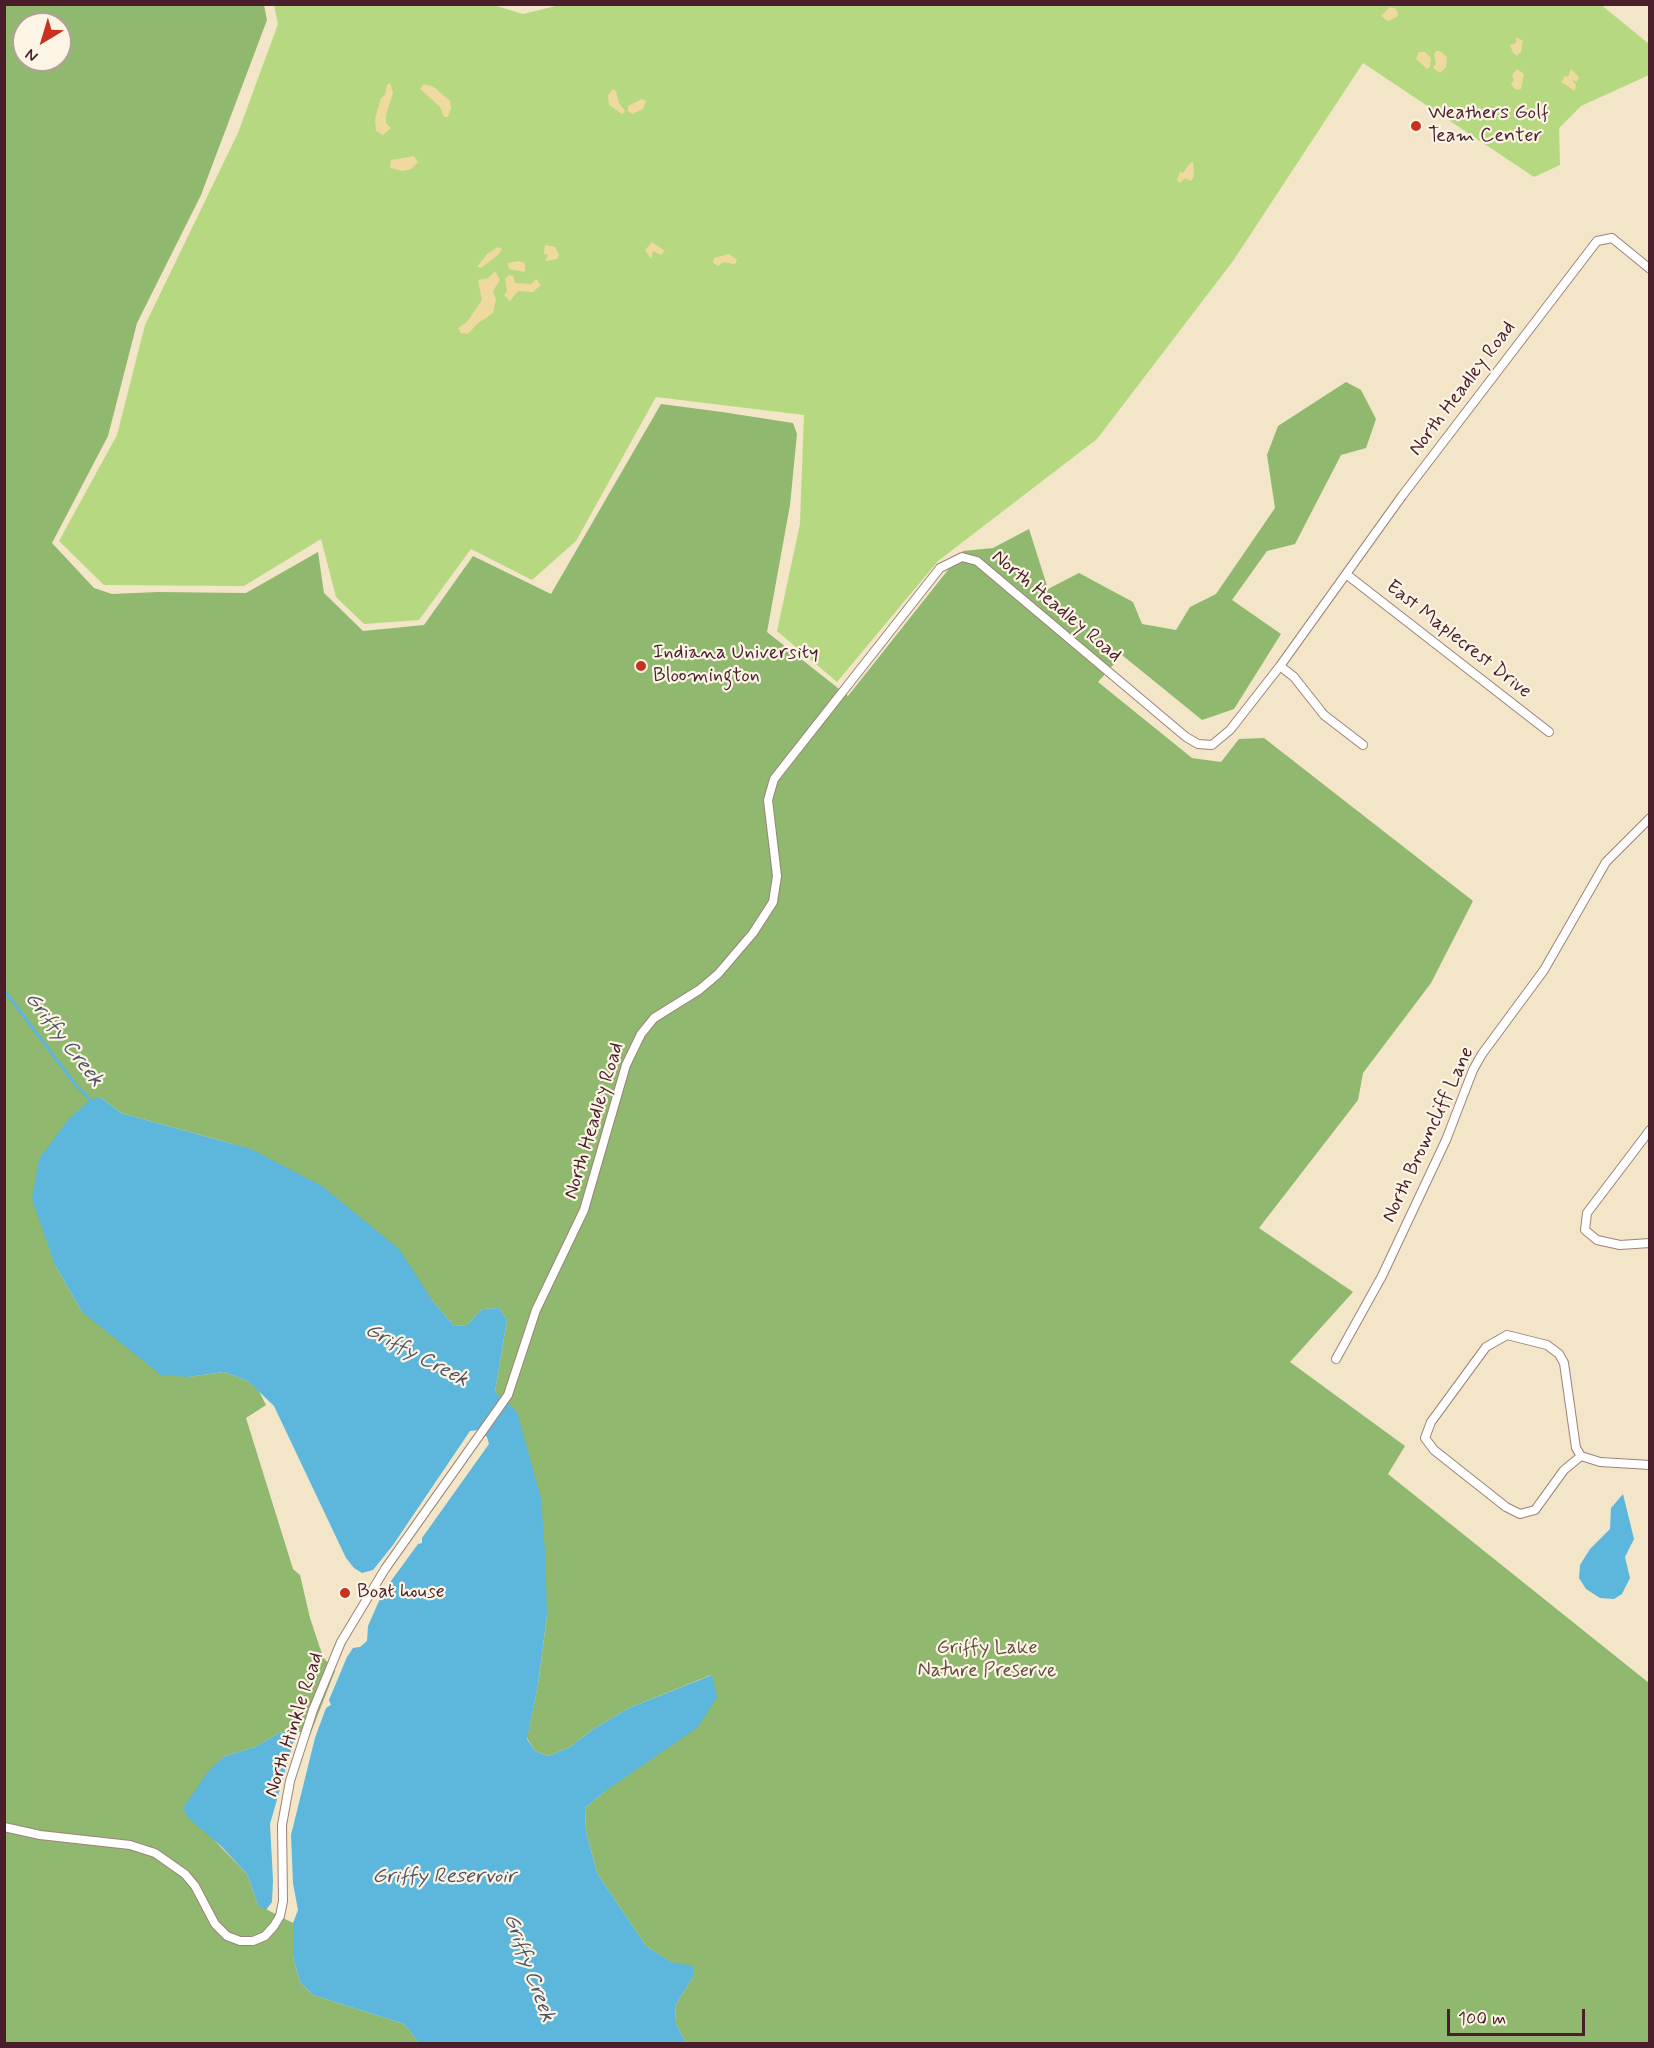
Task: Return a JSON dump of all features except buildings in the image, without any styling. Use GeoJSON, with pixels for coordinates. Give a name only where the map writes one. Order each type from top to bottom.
{"type":"FeatureCollection","features":[{"type":"Feature","properties":{"kind":"street","name":"North Headley Road"},"geometry":{"type":"LineString","coordinates":[[480,1438],[508,1395],[536,1310],[584,1210],[626,1065],[636,1042],[654,1018],[699,990],[718,974],[767,914],[775,898],[777,876],[768,809],[774,779],[940,568],[962,557],[976,561],[1186,737],[1198,744],[1212,745],[1222,738],[1280,666],[1566,279],[1597,241],[1612,238],[1650,269]]}},
{"type":"Feature","properties":{"kind":"street","name":"East Maplecrest Drive"},"geometry":{"type":"LineString","coordinates":[[1346,574],[1549,732]]}},
{"type":"Feature","properties":{"kind":"street"},"geometry":{"type":"LineString","coordinates":[[1280,666],[1294,677],[1324,715],[1362,745]]}},
{"type":"Feature","properties":{"kind":"street","name":"North Browncliff Lane"},"geometry":{"type":"LineString","coordinates":[[1336,1359],[1382,1276],[1482,1054],[1549,962],[1606,862],[1650,818]]}},
{"type":"Feature","properties":{"kind":"street"},"geometry":{"type":"LineString","coordinates":[[1650,1130],[1587,1214],[1585,1230],[1597,1240],[1620,1245],[1650,1243]]}},
{"type":"Feature","properties":{"kind":"street"},"geometry":{"type":"LineString","coordinates":[[1581,1456],[1564,1470],[1535,1510],[1520,1514],[1506,1507],[1434,1449],[1425,1438],[1431,1422],[1486,1347],[1507,1335],[1547,1345],[1559,1354],[1564,1363],[1575,1448],[1581,1456],[1600,1462],[1650,1465]]}},
{"type":"Feature","properties":{"kind":"street","name":"North Hinkle Road"},"geometry":{"type":"LineString","coordinates":[[4,1827],[40,1835],[130,1845],[155,1853],[185,1874],[222,1933],[240,1941],[253,1941],[265,1936],[280,1916],[283,1901],[282,1825],[290,1781],[327,1674],[348,1630],[384,1569],[480,1438]]}},
{"type":"Feature","properties":{"kind":"green space"},"geometry":{"type":"Polygon","coordinates":[[[490,4],[523,14],[564,4],[1600,4],[1649,44],[1649,75],[1581,106],[1559,128],[1560,165],[1534,177],[1363,63],[1233,261],[1097,439],[938,561],[837,682],[777,631],[800,524],[804,415],[656,397],[576,541],[532,580],[471,549],[419,620],[364,624],[336,597],[321,539],[244,586],[104,585],[59,541],[117,435],[145,325],[238,133],[278,24],[274,5],[490,4]]]}},
{"type":"Feature","properties":{"kind":"green space","name":"Griffy Lake Nature Preserve"},"geometry":{"type":"Polygon","coordinates":[[[5,5],[264,5],[267,20],[201,195],[137,323],[108,436],[52,543],[94,588],[112,594],[246,593],[318,552],[324,593],[363,631],[424,625],[473,556],[551,594],[661,404],[722,412],[793,423],[797,434],[790,505],[767,632],[848,696],[963,551],[993,548],[1029,529],[1048,589],[1079,573],[1133,602],[1142,624],[1176,630],[1190,607],[1216,594],[1275,508],[1267,455],[1278,426],[1346,382],[1361,390],[1376,419],[1366,448],[1341,455],[1295,544],[1267,551],[1232,600],[1281,634],[1234,709],[1202,720],[1122,655],[1098,682],[1192,758],[1221,762],[1239,739],[1264,738],[1473,901],[1431,983],[1363,1073],[1358,1100],[1259,1228],[1353,1292],[1290,1362],[1405,1446],[1388,1474],[1649,1683],[1649,2043],[686,2043],[676,2024],[675,2006],[693,1977],[646,1946],[597,1873],[586,1831],[585,1808],[604,1792],[711,1675],[629,1708],[592,1730],[570,1747],[548,1756],[535,1751],[527,1738],[538,1685],[547,1615],[499,1397],[495,1392],[507,1320],[499,1308],[482,1309],[467,1325],[454,1326],[432,1300],[233,1144],[121,1113],[100,1097],[55,1265],[82,1312],[188,1377],[224,1372],[248,1381],[259,1391],[266,1405],[246,1418],[293,1569],[300,1575],[310,1618],[323,1657],[335,1671],[310,1735],[291,1729],[255,1747],[225,1756],[183,1808],[247,1874],[258,1905],[293,1923],[293,1957],[300,1982],[313,1995],[404,2024],[419,2043],[5,2044],[5,5]]]}},
{"type":"Feature","properties":{"kind":"sand"},"geometry":{"type":"Polygon","coordinates":[[[1390,7],[1395,8],[1398,13],[1397,17],[1388,21],[1381,16],[1390,7]]]}},
{"type":"Feature","properties":{"kind":"sand"},"geometry":{"type":"Polygon","coordinates":[[[1516,37],[1523,41],[1521,52],[1517,56],[1510,45],[1516,43],[1516,37]]]}},
{"type":"Feature","properties":{"kind":"sand"},"geometry":{"type":"Polygon","coordinates":[[[1436,51],[1440,51],[1447,57],[1446,67],[1440,73],[1433,68],[1436,63],[1434,55],[1436,51]]]}},
{"type":"Feature","properties":{"kind":"sand"},"geometry":{"type":"Polygon","coordinates":[[[1419,52],[1425,52],[1431,58],[1430,67],[1427,69],[1416,59],[1419,52]]]}},
{"type":"Feature","properties":{"kind":"sand"},"geometry":{"type":"Polygon","coordinates":[[[1517,69],[1524,74],[1521,89],[1516,90],[1511,84],[1514,80],[1512,75],[1517,69]]]}},
{"type":"Feature","properties":{"kind":"sand"},"geometry":{"type":"Polygon","coordinates":[[[1571,69],[1579,77],[1577,82],[1571,79],[1576,85],[1575,91],[1561,82],[1565,76],[1568,77],[1571,69]]]}},
{"type":"Feature","properties":{"kind":"sand"},"geometry":{"type":"Polygon","coordinates":[[[390,83],[393,93],[386,115],[386,123],[391,128],[383,135],[376,131],[375,119],[381,98],[385,95],[387,85],[390,83]]]}},
{"type":"Feature","properties":{"kind":"sand"},"geometry":{"type":"Polygon","coordinates":[[[424,84],[434,87],[450,101],[451,108],[448,117],[444,117],[440,107],[420,89],[424,84]]]}},
{"type":"Feature","properties":{"kind":"sand"},"geometry":{"type":"Polygon","coordinates":[[[613,89],[625,111],[622,114],[609,105],[608,95],[613,89]]]}},
{"type":"Feature","properties":{"kind":"sand"},"geometry":{"type":"Polygon","coordinates":[[[642,99],[646,101],[643,109],[632,114],[628,111],[628,106],[642,99]]]}},
{"type":"Feature","properties":{"kind":"sand"},"geometry":{"type":"Polygon","coordinates":[[[414,156],[418,162],[411,169],[403,171],[390,168],[391,160],[414,156]]]}},
{"type":"Feature","properties":{"kind":"sand"},"geometry":{"type":"Polygon","coordinates":[[[1193,162],[1194,176],[1191,181],[1185,178],[1180,183],[1177,180],[1180,172],[1183,173],[1193,162]]]}},
{"type":"Feature","properties":{"kind":"sand"},"geometry":{"type":"Polygon","coordinates":[[[652,242],[665,251],[661,255],[653,251],[651,259],[645,250],[652,242]]]}},
{"type":"Feature","properties":{"kind":"sand"},"geometry":{"type":"Polygon","coordinates":[[[545,245],[555,247],[559,255],[557,259],[545,261],[548,255],[544,254],[545,245]]]}},
{"type":"Feature","properties":{"kind":"sand"},"geometry":{"type":"Polygon","coordinates":[[[498,247],[502,249],[499,254],[481,268],[477,267],[487,254],[498,247]]]}},
{"type":"Feature","properties":{"kind":"sand"},"geometry":{"type":"Polygon","coordinates":[[[729,254],[737,260],[735,264],[723,262],[718,266],[713,263],[714,258],[729,254]]]}},
{"type":"Feature","properties":{"kind":"sand"},"geometry":{"type":"Polygon","coordinates":[[[518,261],[525,263],[525,272],[509,269],[508,263],[518,261]]]}},
{"type":"Feature","properties":{"kind":"sand"},"geometry":{"type":"Polygon","coordinates":[[[495,271],[500,280],[493,291],[496,300],[493,313],[477,324],[468,334],[461,333],[458,328],[467,322],[482,300],[478,280],[488,278],[495,271]]]}},
{"type":"Feature","properties":{"kind":"sand"},"geometry":{"type":"Polygon","coordinates":[[[509,275],[513,276],[515,283],[531,284],[536,279],[541,285],[533,292],[518,291],[510,301],[504,295],[507,291],[505,279],[509,275]]]}},
{"type":"Feature","properties":{"kind":"water","name":"Griffy Reservoir"},"geometry":{"type":"Polygon","coordinates":[[[100,1097],[121,1113],[251,1149],[322,1186],[399,1249],[432,1300],[454,1326],[467,1325],[482,1309],[499,1308],[507,1320],[495,1392],[517,1412],[541,1498],[545,1551],[547,1615],[538,1685],[527,1739],[535,1751],[548,1756],[570,1747],[592,1730],[629,1708],[712,1675],[717,1697],[698,1727],[604,1792],[585,1808],[586,1831],[597,1873],[646,1946],[671,1962],[693,1966],[693,1977],[675,2006],[676,2024],[686,2043],[419,2043],[404,2024],[313,1995],[300,1982],[293,1957],[293,1923],[298,1910],[293,1883],[291,1835],[315,1738],[326,1708],[331,1705],[329,1700],[347,1657],[353,1648],[360,1647],[367,1641],[368,1626],[383,1592],[418,1544],[422,1543],[422,1538],[489,1444],[487,1437],[478,1430],[470,1431],[393,1545],[373,1570],[362,1573],[354,1568],[346,1558],[274,1406],[248,1381],[224,1372],[188,1377],[161,1375],[82,1312],[55,1265],[32,1199],[39,1159],[67,1121],[90,1100],[100,1097]]]}},
{"type":"Feature","properties":{"kind":"water"},"geometry":{"type":"Polygon","coordinates":[[[1623,1494],[1634,1539],[1625,1557],[1630,1578],[1622,1594],[1614,1599],[1600,1598],[1586,1589],[1579,1578],[1580,1565],[1590,1549],[1610,1529],[1611,1508],[1623,1494]]]}},
{"type":"Feature","properties":{"kind":"water"},"geometry":{"type":"Polygon","coordinates":[[[292,1729],[294,1740],[270,1824],[272,1902],[266,1910],[258,1905],[247,1874],[222,1847],[188,1818],[183,1808],[210,1769],[225,1756],[255,1747],[279,1733],[292,1729]]]}},
{"type":"Feature","properties":{"kind":"waterway","name":"Griffy Creek"},"geometry":{"type":"LineString","coordinates":[[4,990],[75,1084],[92,1102]]}},
{"type":"Feature","properties":{"kind":"place","name":"Weathers Golf Team Center"},"geometry":{"type":"Point","coordinates":[1416,126]}},
{"type":"Feature","properties":{"kind":"place","name":"Indiana University Bloomington"},"geometry":{"type":"Point","coordinates":[641,666]}},
{"type":"Feature","properties":{"kind":"place","name":"Boat house"},"geometry":{"type":"Point","coordinates":[345,1593]}}]}
